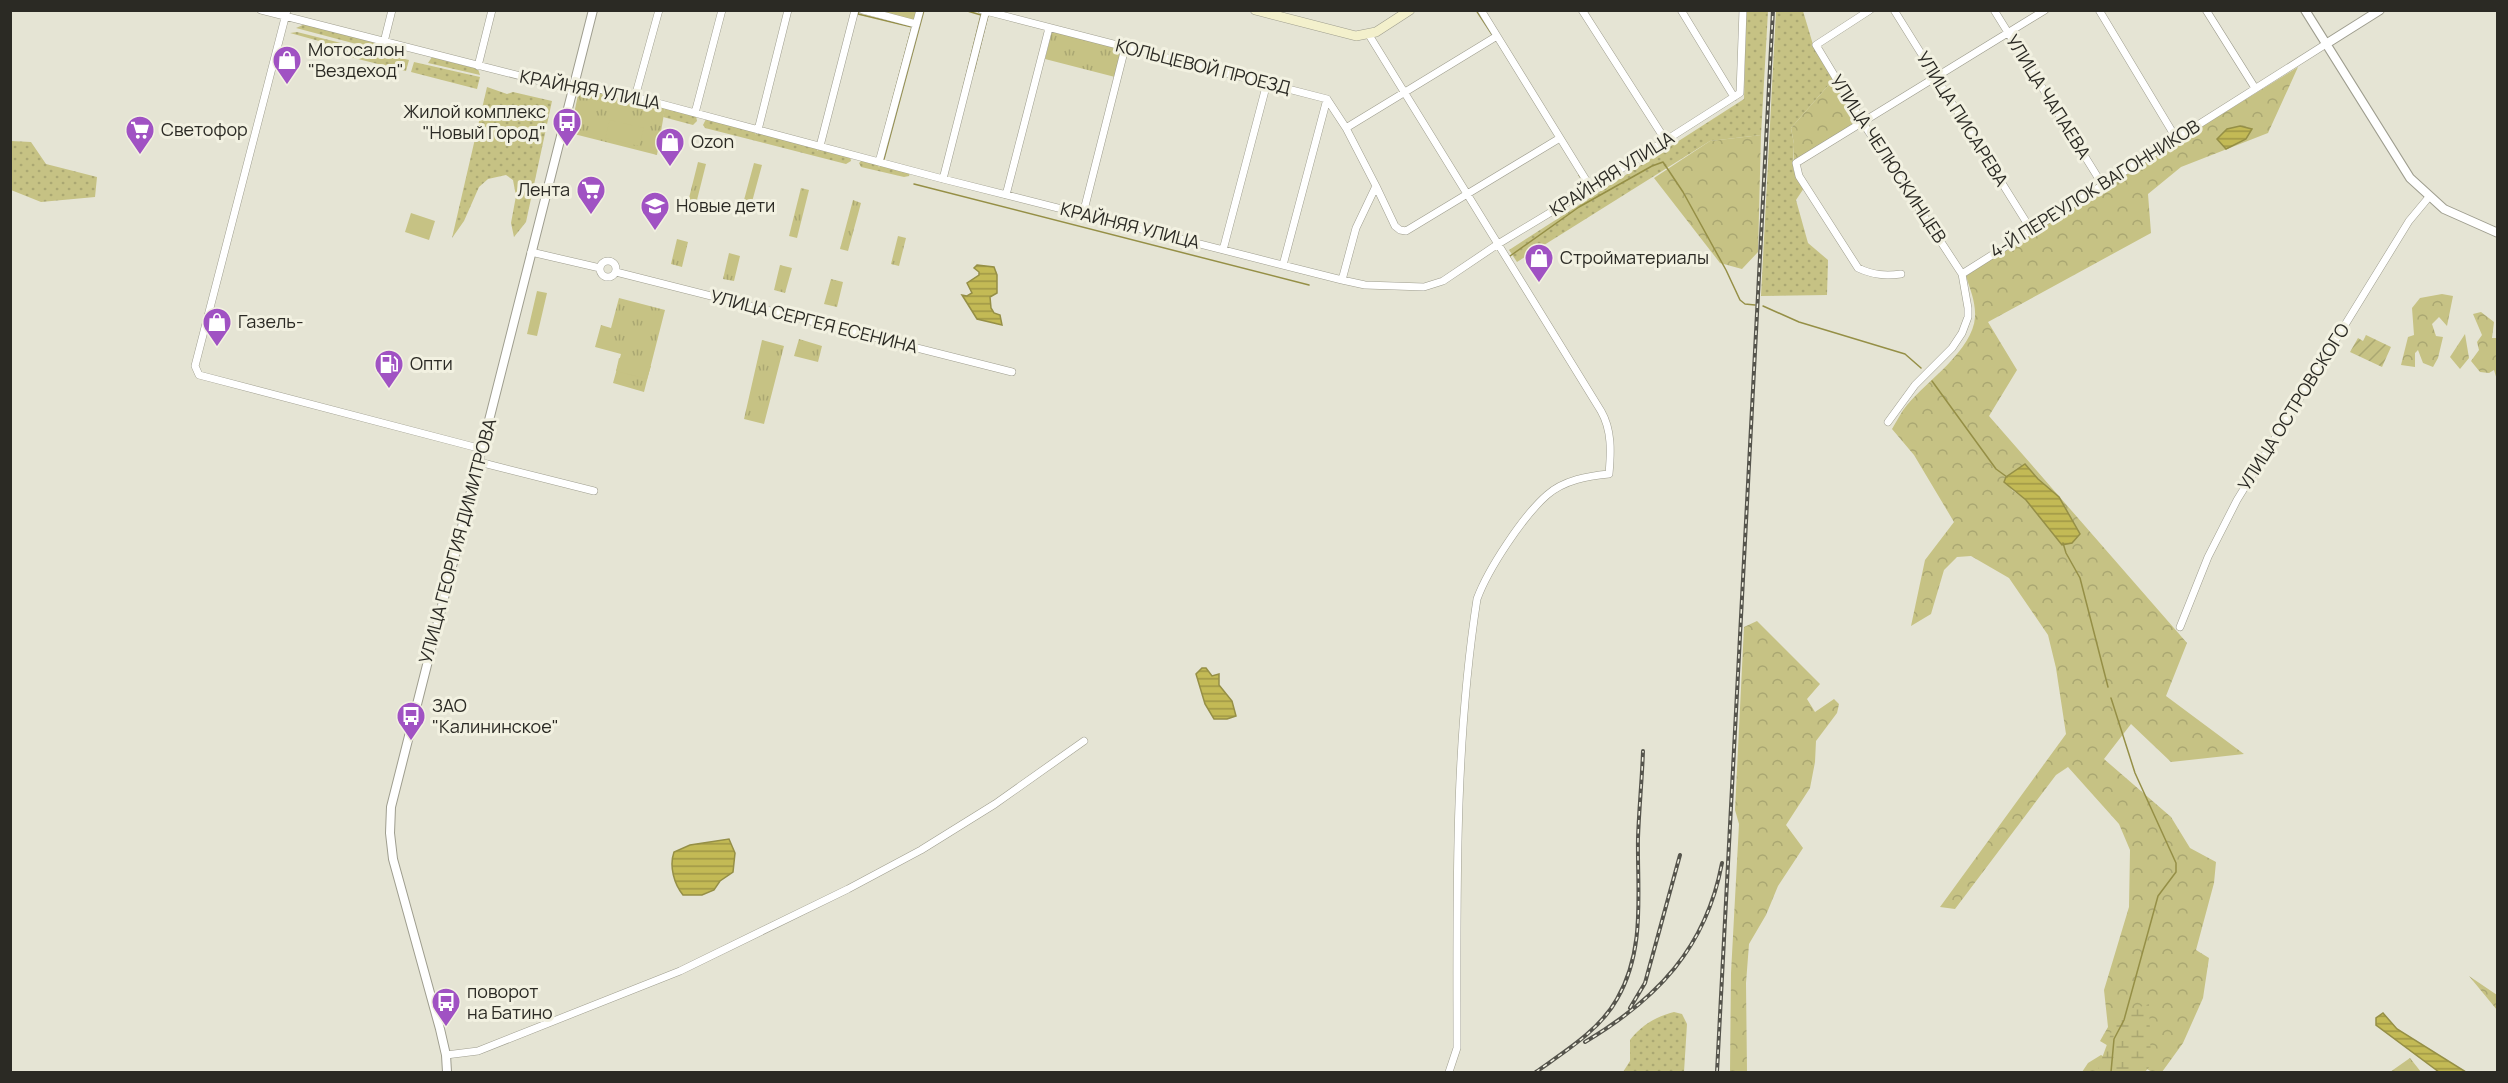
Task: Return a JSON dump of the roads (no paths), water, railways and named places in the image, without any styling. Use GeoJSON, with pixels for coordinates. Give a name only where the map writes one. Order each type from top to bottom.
{"type":"FeatureCollection","features":[{"type":"Feature","properties":{"kind":"main road"},"geometry":{"type":"LineString","coordinates":[[1255,10],[1344,34],[1369,34],[1380,30],[1410,10]]}},
{"type":"Feature","properties":{"kind":"street","name":"КРАЙНЯЯ УЛИЦА"},"geometry":{"type":"LineString","coordinates":[[261,10],[287,14],[384,42],[568,88],[581,85],[635,97],[943,179],[1365,285],[1431,286],[1443,281],[1498,244],[1737,95]]}},
{"type":"Feature","properties":{"kind":"street"},"geometry":{"type":"LineString","coordinates":[[384,42],[392,10]]}},
{"type":"Feature","properties":{"kind":"street"},"geometry":{"type":"LineString","coordinates":[[478,66],[492,10]]}},
{"type":"Feature","properties":{"kind":"street","name":"УЛИЦА ГЕОРГИЯ ДИМИТРОВА"},"geometry":{"type":"LineString","coordinates":[[447,1072],[446,1056],[393,859],[390,820],[405,745],[593,10]]}},
{"type":"Feature","properties":{"kind":"street"},"geometry":{"type":"LineString","coordinates":[[635,97],[659,10]]}},
{"type":"Feature","properties":{"kind":"street"},"geometry":{"type":"LineString","coordinates":[[695,113],[722,10]]}},
{"type":"Feature","properties":{"kind":"street"},"geometry":{"type":"LineString","coordinates":[[758,130],[788,10]]}},
{"type":"Feature","properties":{"kind":"street"},"geometry":{"type":"LineString","coordinates":[[820,146],[855,10]]}},
{"type":"Feature","properties":{"kind":"street"},"geometry":{"type":"LineString","coordinates":[[863,10],[916,24]]}},
{"type":"Feature","properties":{"kind":"street"},"geometry":{"type":"LineString","coordinates":[[879,162],[920,10]]}},
{"type":"Feature","properties":{"kind":"street"},"geometry":{"type":"LineString","coordinates":[[1482,10],[1591,188]]}},
{"type":"Feature","properties":{"kind":"street"},"geometry":{"type":"LineString","coordinates":[[1582,10],[1666,141]]}},
{"type":"Feature","properties":{"kind":"street"},"geometry":{"type":"LineString","coordinates":[[1681,10],[1737,95]]}},
{"type":"Feature","properties":{"kind":"street"},"geometry":{"type":"LineString","coordinates":[[1737,95],[1743,10]]}},
{"type":"Feature","properties":{"kind":"street","name":"УЛИЦА ЧЕЛЮСКИНЦЕВ"},"geometry":{"type":"LineString","coordinates":[[1870,10],[1815,45],[1962,274]]}},
{"type":"Feature","properties":{"kind":"street","name":"УЛИЦА ПИСАРЕВА"},"geometry":{"type":"LineString","coordinates":[[1894,10],[2030,228]]}},
{"type":"Feature","properties":{"kind":"street","name":"УЛИЦА ЧАПАЕВА"},"geometry":{"type":"LineString","coordinates":[[1994,10],[2102,184]]}},
{"type":"Feature","properties":{"kind":"street"},"geometry":{"type":"LineString","coordinates":[[1901,274],[1882,276],[1870,274],[1858,268],[1799,176],[1796,163],[2045,10]]}},
{"type":"Feature","properties":{"kind":"street"},"geometry":{"type":"LineString","coordinates":[[2099,10],[2176,138]]}},
{"type":"Feature","properties":{"kind":"street"},"geometry":{"type":"LineString","coordinates":[[2206,10],[2255,88]]}},
{"type":"Feature","properties":{"kind":"street"},"geometry":{"type":"LineString","coordinates":[[2305,10],[2400,165],[2429,197],[2452,214],[2498,233]]}},
{"type":"Feature","properties":{"kind":"street","name":"4-Й ПЕРЕУЛОК ВАГОННИКОВ"},"geometry":{"type":"LineString","coordinates":[[1962,274],[2030,228],[2380,10]]}},
{"type":"Feature","properties":{"kind":"street"},"geometry":{"type":"LineString","coordinates":[[943,179],[984,11]]}},
{"type":"Feature","properties":{"kind":"street","name":"КОЛЬЦЕВОЙ ПРОЕЗД"},"geometry":{"type":"LineString","coordinates":[[984,11],[1327,99]]}},
{"type":"Feature","properties":{"kind":"street"},"geometry":{"type":"LineString","coordinates":[[287,14],[195,366],[199,375],[482,449]]}},
{"type":"Feature","properties":{"kind":"street"},"geometry":{"type":"LineString","coordinates":[[1006,195],[1049,28]]}},
{"type":"Feature","properties":{"kind":"street"},"geometry":{"type":"LineString","coordinates":[[1369,34],[1608,423],[1609,474],[1569,482],[1548,494],[1522,523],[1482,584],[1477,599],[1464,708],[1458,825],[1457,1048],[1449,1072]]}},
{"type":"Feature","properties":{"kind":"street"},"geometry":{"type":"LineString","coordinates":[[1346,128],[1497,36]]}},
{"type":"Feature","properties":{"kind":"street"},"geometry":{"type":"LineString","coordinates":[[1083,214],[1125,48]]}},
{"type":"Feature","properties":{"kind":"street"},"geometry":{"type":"LineString","coordinates":[[1223,250],[1267,83]]}},
{"type":"Feature","properties":{"kind":"street"},"geometry":{"type":"LineString","coordinates":[[1327,99],[1346,128],[1395,226],[1400,230],[1411,230],[1560,138]]}},
{"type":"Feature","properties":{"kind":"street"},"geometry":{"type":"LineString","coordinates":[[1283,265],[1327,99]]}},
{"type":"Feature","properties":{"kind":"street"},"geometry":{"type":"LineString","coordinates":[[1342,280],[1356,228],[1376,186]]}},
{"type":"Feature","properties":{"kind":"street","name":"УЛИЦА ОСТРОВСКОГО"},"geometry":{"type":"LineString","coordinates":[[2180,627],[2204,567],[2237,500],[2409,221],[2429,197]]}},
{"type":"Feature","properties":{"kind":"street","name":"УЛИЦА СЕРГЕЯ ЕСЕНИНА"},"geometry":{"type":"LineString","coordinates":[[531,252],[600,268]]}},
{"type":"Feature","properties":{"kind":"street","name":"УЛИЦА СЕРГЕЯ ЕСЕНИНА"},"geometry":{"type":"LineString","coordinates":[[600,268],[605,262],[610,261],[615,266],[616,272]]}},
{"type":"Feature","properties":{"kind":"street","name":"УЛИЦА СЕРГЕЯ ЕСЕНИНА"},"geometry":{"type":"LineString","coordinates":[[600,268],[602,275],[606,277],[613,276],[616,272]]}},
{"type":"Feature","properties":{"kind":"street","name":"УЛИЦА СЕРГЕЯ ЕСЕНИНА"},"geometry":{"type":"LineString","coordinates":[[616,272],[1012,372]]}},
{"type":"Feature","properties":{"kind":"street"},"geometry":{"type":"LineString","coordinates":[[1888,422],[1915,385],[1952,348],[1966,326],[1968,308],[1962,274]]}},
{"type":"Feature","properties":{"kind":"street"},"geometry":{"type":"LineString","coordinates":[[479,462],[594,491]]}},
{"type":"Feature","properties":{"kind":"street"},"geometry":{"type":"LineString","coordinates":[[446,1056],[488,1048],[670,975],[848,889],[921,850],[995,804],[1084,741]]}},
{"type":"Feature","properties":{"kind":"waterway"},"geometry":{"type":"LineString","coordinates":[[859,10],[858,14],[912,27],[886,125]]}},
{"type":"Feature","properties":{"kind":"waterway"},"geometry":{"type":"LineString","coordinates":[[884,159],[924,10]]}},
{"type":"Feature","properties":{"kind":"waterway"},"geometry":{"type":"LineString","coordinates":[[962,93],[981,15],[964,10]]}},
{"type":"Feature","properties":{"kind":"waterway"},"geometry":{"type":"LineString","coordinates":[[1476,10],[1493,36]]}},
{"type":"Feature","properties":{"kind":"waterway"},"geometry":{"type":"LineString","coordinates":[[974,71],[988,15]]}},
{"type":"Feature","properties":{"kind":"waterway"},"geometry":{"type":"LineString","coordinates":[[1510,256],[1579,207],[1663,162],[1683,192],[1740,300],[1745,304],[1755,305]]}},
{"type":"Feature","properties":{"kind":"waterway"},"geometry":{"type":"LineString","coordinates":[[1579,175],[1585,184]]}},
{"type":"Feature","properties":{"kind":"waterway"},"geometry":{"type":"LineString","coordinates":[[914,184],[1309,285]]}},
{"type":"Feature","properties":{"kind":"waterway"},"geometry":{"type":"LineString","coordinates":[[1763,306],[1799,322],[1905,354],[1921,368]]}},
{"type":"Feature","properties":{"kind":"waterway"},"geometry":{"type":"LineString","coordinates":[[1932,381],[1996,469],[2007,477]]}},
{"type":"Feature","properties":{"kind":"waterway"},"geometry":{"type":"LineString","coordinates":[[2063,543],[2080,578],[2108,687]]}},
{"type":"Feature","properties":{"kind":"waterway"},"geometry":{"type":"LineString","coordinates":[[2111,698],[2135,773],[2176,863],[2176,872],[2158,896],[2124,1020],[2114,1039],[2111,1072]]}},
{"type":"Feature","properties":{"kind":"railway"},"geometry":{"type":"LineString","coordinates":[[1717,1072],[1773,10]]}},
{"type":"Feature","properties":{"kind":"railway"},"geometry":{"type":"LineString","coordinates":[[1536,1072],[1581,1040],[1601,1021],[1617,999],[1626,980],[1632,960],[1638,920],[1638,838],[1643,751]]}},
{"type":"Feature","properties":{"kind":"railway"},"geometry":{"type":"LineString","coordinates":[[1630,1008],[1645,983],[1680,855]]}},
{"type":"Feature","properties":{"kind":"railway"},"geometry":{"type":"LineString","coordinates":[[1585,1042],[1635,1008],[1675,968],[1691,946],[1704,921],[1722,863]]}},
{"type":"Feature","properties":{"kind":"place","name":"Мотосалон \"Вездеход\""},"geometry":{"type":"Point","coordinates":[287,86]}},
{"type":"Feature","properties":{"kind":"place","name":"Жилой комплекс \"Новый Город\""},"geometry":{"type":"Point","coordinates":[567,148]}},
{"type":"Feature","properties":{"kind":"place","name":"Светофор"},"geometry":{"type":"Point","coordinates":[140,156]}},
{"type":"Feature","properties":{"kind":"place","name":"Ozon"},"geometry":{"type":"Point","coordinates":[670,168]}},
{"type":"Feature","properties":{"kind":"place","name":"Лента"},"geometry":{"type":"Point","coordinates":[591,216]}},
{"type":"Feature","properties":{"kind":"place","name":"Новые дети"},"geometry":{"type":"Point","coordinates":[655,232]}},
{"type":"Feature","properties":{"kind":"place","name":"Стройматериалы"},"geometry":{"type":"Point","coordinates":[1539,284]}},
{"type":"Feature","properties":{"kind":"place","name":"Газель-"},"geometry":{"type":"Point","coordinates":[217,348]}},
{"type":"Feature","properties":{"kind":"place","name":"Опти"},"geometry":{"type":"Point","coordinates":[389,390]}},
{"type":"Feature","properties":{"kind":"place","name":"ЗАО \"Калининское\""},"geometry":{"type":"Point","coordinates":[411,742]}},
{"type":"Feature","properties":{"kind":"place","name":"поворот на Батино"},"geometry":{"type":"Point","coordinates":[446,1028]}}]}
